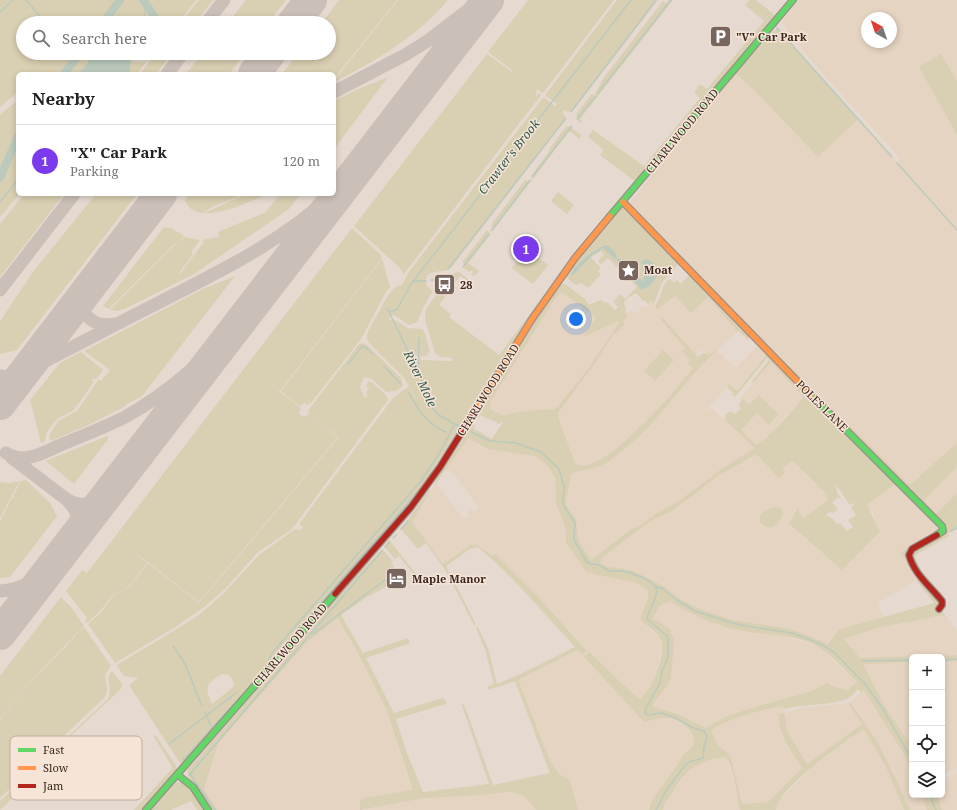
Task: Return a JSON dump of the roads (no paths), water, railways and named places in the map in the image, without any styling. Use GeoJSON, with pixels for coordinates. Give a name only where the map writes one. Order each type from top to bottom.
{"type":"FeatureCollection","features":[{"type":"Feature","properties":{"kind":"street","name":"CHARLWOOD ROAD"},"geometry":{"type":"LineString","coordinates":[[146,810],[403,518],[425,489],[461,434],[560,278],[602,225],[793,0]]}},
{"type":"Feature","properties":{"kind":"street","name":"POLES LANE"},"geometry":{"type":"LineString","coordinates":[[623,202],[942,526],[943,531],[912,549],[909,555],[911,562],[916,569],[942,601],[942,605],[939,609]]}},
{"type":"Feature","properties":{"kind":"street"},"geometry":{"type":"LineString","coordinates":[[178,775],[193,787],[208,810]]}},
{"type":"Feature","properties":{"kind":"waterway"},"geometry":{"type":"LineString","coordinates":[[0,12],[13,0]]}},
{"type":"Feature","properties":{"kind":"waterway"},"geometry":{"type":"LineString","coordinates":[[26,0],[40,16]]}},
{"type":"Feature","properties":{"kind":"waterway","name":"River Mole"},"geometry":{"type":"LineString","coordinates":[[108,16],[120,0]]}},
{"type":"Feature","properties":{"kind":"waterway","name":"River Mole"},"geometry":{"type":"LineString","coordinates":[[143,0],[154,16]]}},
{"type":"Feature","properties":{"kind":"waterway","name":"Crawter's Brook"},"geometry":{"type":"LineString","coordinates":[[389,312],[397,309],[411,284],[631,0]]}},
{"type":"Feature","properties":{"kind":"waterway"},"geometry":{"type":"LineString","coordinates":[[571,112],[656,0]]}},
{"type":"Feature","properties":{"kind":"waterway"},"geometry":{"type":"LineString","coordinates":[[598,93],[671,0]]}},
{"type":"Feature","properties":{"kind":"waterway"},"geometry":{"type":"LineString","coordinates":[[145,10],[145,16]]}},
{"type":"Feature","properties":{"kind":"waterway"},"geometry":{"type":"LineString","coordinates":[[777,28],[892,157]]}},
{"type":"Feature","properties":{"kind":"waterway","name":"River Mole"},"geometry":{"type":"LineString","coordinates":[[66,72],[75,60]]}},
{"type":"Feature","properties":{"kind":"waterway"},"geometry":{"type":"LineString","coordinates":[[578,118],[595,97]]}},
{"type":"Feature","properties":{"kind":"waterway"},"geometry":{"type":"LineString","coordinates":[[448,269],[566,118]]}},
{"type":"Feature","properties":{"kind":"waterway"},"geometry":{"type":"LineString","coordinates":[[533,176],[572,126]]}},
{"type":"Feature","properties":{"kind":"waterway","name":"River Mole"},"geometry":{"type":"LineString","coordinates":[[0,178],[16,141]]}},
{"type":"Feature","properties":{"kind":"waterway"},"geometry":{"type":"LineString","coordinates":[[897,163],[957,230]]}},
{"type":"Feature","properties":{"kind":"waterway"},"geometry":{"type":"LineString","coordinates":[[492,230],[530,180]]}},
{"type":"Feature","properties":{"kind":"waterway"},"geometry":{"type":"LineString","coordinates":[[0,202],[16,182]]}},
{"type":"Feature","properties":{"kind":"waterway"},"geometry":{"type":"LineString","coordinates":[[463,267],[489,234]]}},
{"type":"Feature","properties":{"kind":"waterway"},"geometry":{"type":"LineString","coordinates":[[431,280],[439,280],[443,276]]}},
{"type":"Feature","properties":{"kind":"waterway"},"geometry":{"type":"LineString","coordinates":[[414,281],[426,281]]}},
{"type":"Feature","properties":{"kind":"waterway","name":"River Mole"},"geometry":{"type":"LineString","coordinates":[[387,308],[418,371],[431,406],[437,414],[462,428]]}},
{"type":"Feature","properties":{"kind":"waterway"},"geometry":{"type":"LineString","coordinates":[[418,371],[419,338]]}},
{"type":"Feature","properties":{"kind":"waterway"},"geometry":{"type":"LineString","coordinates":[[348,364],[362,346],[373,354]]}},
{"type":"Feature","properties":{"kind":"waterway"},"geometry":{"type":"LineString","coordinates":[[384,366],[401,384]]}},
{"type":"Feature","properties":{"kind":"waterway"},"geometry":{"type":"LineString","coordinates":[[409,393],[428,421],[446,432]]}},
{"type":"Feature","properties":{"kind":"waterway"},"geometry":{"type":"LineString","coordinates":[[268,663],[273,652],[421,481],[439,454],[455,424]]}},
{"type":"Feature","properties":{"kind":"waterway","name":"River Mole"},"geometry":{"type":"LineString","coordinates":[[465,429],[490,441],[516,443],[541,452],[559,469],[564,487],[564,506],[575,523],[574,540],[587,562],[599,565],[609,571],[628,572],[646,579],[656,587],[656,596],[647,619],[667,636],[668,657],[662,671],[660,683],[646,708],[645,713],[649,715],[662,713],[676,718],[693,728],[704,731],[707,737],[703,758],[689,762],[685,765],[666,791],[656,810]]}},
{"type":"Feature","properties":{"kind":"waterway"},"geometry":{"type":"LineString","coordinates":[[205,712],[212,728],[248,689],[420,489]]}},
{"type":"Feature","properties":{"kind":"waterway"},"geometry":{"type":"LineString","coordinates":[[401,529],[408,521]]}},
{"type":"Feature","properties":{"kind":"waterway"},"geometry":{"type":"LineString","coordinates":[[951,531],[957,528]]}},
{"type":"Feature","properties":{"kind":"waterway"},"geometry":{"type":"LineString","coordinates":[[393,538],[396,535]]}},
{"type":"Feature","properties":{"kind":"waterway"},"geometry":{"type":"LineString","coordinates":[[385,547],[390,542]]}},
{"type":"Feature","properties":{"kind":"waterway"},"geometry":{"type":"LineString","coordinates":[[190,774],[382,551]]}},
{"type":"Feature","properties":{"kind":"waterway"},"geometry":{"type":"LineString","coordinates":[[313,634],[385,580]]}},
{"type":"Feature","properties":{"kind":"waterway"},"geometry":{"type":"LineString","coordinates":[[656,587],[662,588],[677,600],[695,611],[740,625],[792,633],[821,644],[835,653],[865,684],[883,709],[909,755]]}},
{"type":"Feature","properties":{"kind":"waterway"},"geometry":{"type":"LineString","coordinates":[[173,646],[185,664],[202,706]]}},
{"type":"Feature","properties":{"kind":"waterway"},"geometry":{"type":"LineString","coordinates":[[945,660],[957,659]]}},
{"type":"Feature","properties":{"kind":"waterway"},"geometry":{"type":"LineString","coordinates":[[862,661],[909,660]]}},
{"type":"Feature","properties":{"kind":"waterway"},"geometry":{"type":"LineString","coordinates":[[169,744],[236,693]]}},
{"type":"Feature","properties":{"kind":"waterway"},"geometry":{"type":"LineString","coordinates":[[183,760],[212,728]]}},
{"type":"Feature","properties":{"kind":"waterway"},"geometry":{"type":"LineString","coordinates":[[189,775],[190,774],[215,810]]}},
{"type":"Feature","properties":{"kind":"waterway"},"geometry":{"type":"LineString","coordinates":[[930,798],[936,810]]}},
{"type":"Feature","properties":{"kind":"place","name":"\"V\" Car Park"},"geometry":{"type":"Point","coordinates":[721,37]}},
{"type":"Feature","properties":{"kind":"place","name":"\"X\" Car Park"},"geometry":{"type":"Point","coordinates":[526,249]}},
{"type":"Feature","properties":{"kind":"place","name":"Moat"},"geometry":{"type":"Point","coordinates":[628,270]}},
{"type":"Feature","properties":{"kind":"place","name":"28"},"geometry":{"type":"Point","coordinates":[445,285]}},
{"type":"Feature","properties":{"kind":"place","name":"Maple Manor"},"geometry":{"type":"Point","coordinates":[397,579]}}]}
